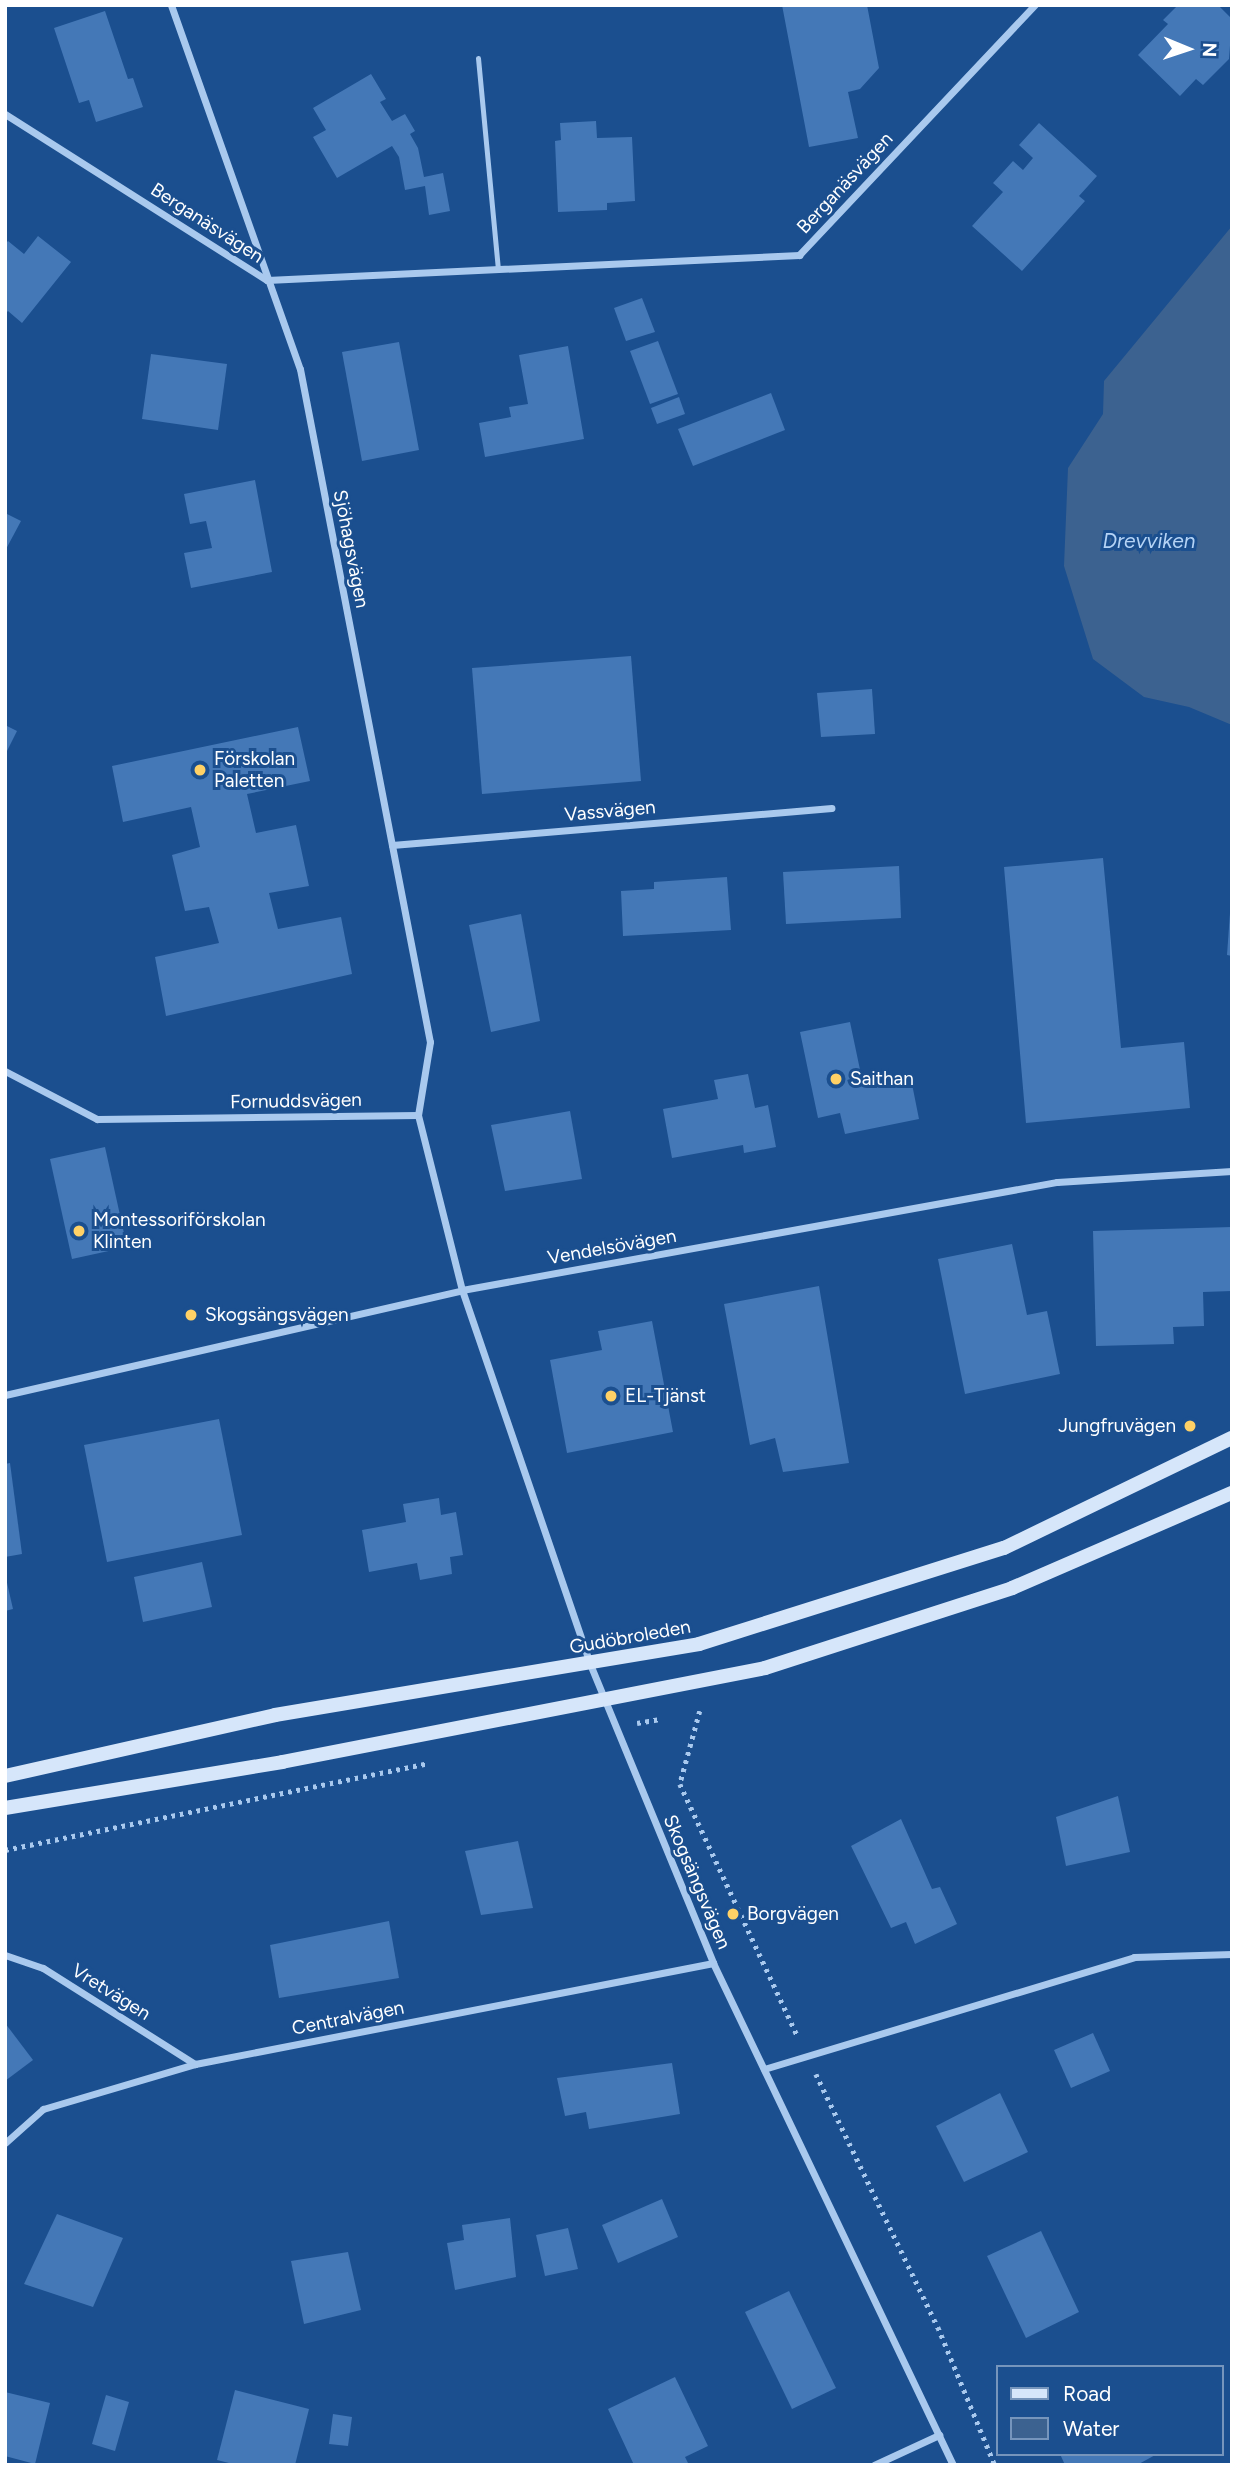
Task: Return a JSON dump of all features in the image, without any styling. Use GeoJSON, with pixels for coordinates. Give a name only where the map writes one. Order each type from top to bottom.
{"type":"FeatureCollection","features":[{"type":"Feature","properties":{"kind":"main road","name":"Gudöbroleden"},"geometry":{"type":"LineString","coordinates":[[5,1776],[275,1715],[590,1664],[722,1638],[1004,1548],[1232,1438]]}},
{"type":"Feature","properties":{"kind":"main road"},"geometry":{"type":"LineString","coordinates":[[5,1808],[605,1702],[765,1668],[1012,1588],[1232,1493]]}},
{"type":"Feature","properties":{"kind":"street","name":"Sjöhagsvägen"},"geometry":{"type":"LineString","coordinates":[[171,5],[300,369],[430,1042],[418,1115]]}},
{"type":"Feature","properties":{"kind":"street","name":"Berganäsvägen"},"geometry":{"type":"LineString","coordinates":[[5,114],[267,280],[799,255],[1035,5]]}},
{"type":"Feature","properties":{"kind":"street","name":"Vassvägen"},"geometry":{"type":"LineString","coordinates":[[392,845],[831,808]]}},
{"type":"Feature","properties":{"kind":"street","name":"Fornuddsvägen"},"geometry":{"type":"LineString","coordinates":[[5,1071],[97,1119],[418,1115]]}},
{"type":"Feature","properties":{"kind":"street"},"geometry":{"type":"LineString","coordinates":[[418,1115],[462,1290]]}},
{"type":"Feature","properties":{"kind":"street","name":"Vendelsövägen"},"geometry":{"type":"LineString","coordinates":[[5,1395],[462,1290],[1057,1182],[1232,1171]]}},
{"type":"Feature","properties":{"kind":"street","name":"Skogsängsvägen"},"geometry":{"type":"LineString","coordinates":[[462,1290],[590,1664],[713,1963],[953,2465]]}},
{"type":"Feature","properties":{"kind":"street"},"geometry":{"type":"LineString","coordinates":[[764,2069],[1134,1957],[1232,1954]]}},
{"type":"Feature","properties":{"kind":"street","name":"Vretvägen"},"geometry":{"type":"LineString","coordinates":[[5,1955],[43,1968],[195,2064]]}},
{"type":"Feature","properties":{"kind":"street","name":"Centralvägen"},"geometry":{"type":"LineString","coordinates":[[5,2143],[43,2109],[195,2064],[713,1963]]}},
{"type":"Feature","properties":{"kind":"street"},"geometry":{"type":"LineString","coordinates":[[874,2465],[939,2435]]}},
{"type":"Feature","properties":{"kind":"lane"},"geometry":{"type":"LineString","coordinates":[[478,58],[498,269]]}},
{"type":"Feature","properties":{"kind":"path"},"geometry":{"type":"LineString","coordinates":[[700,1711],[680,1784],[938,2328],[995,2465]]}},
{"type":"Feature","properties":{"kind":"water","name":"Drevviken"},"geometry":{"type":"Polygon","coordinates":[[[1232,226],[1232,725],[1189,707],[1144,697],[1093,659],[1064,566],[1068,468],[1103,414],[1104,381],[1232,226]]]}},
{"type":"Feature","properties":{"kind":"building"},"geometry":{"type":"Polygon","coordinates":[[[782,5],[867,5],[879,68],[860,89],[848,92],[858,138],[809,147],[782,5]]]}},
{"type":"Feature","properties":{"kind":"building"},"geometry":{"type":"Polygon","coordinates":[[[1178,5],[1218,5],[1232,19],[1229,59],[1203,85],[1196,79],[1180,96],[1138,55],[1168,24],[1163,20],[1178,5]]]}},
{"type":"Feature","properties":{"kind":"building"},"geometry":{"type":"Polygon","coordinates":[[[105,11],[128,79],[133,78],[143,107],[96,122],[89,100],[79,103],[54,28],[105,11]]]}},
{"type":"Feature","properties":{"kind":"building"},"geometry":{"type":"Polygon","coordinates":[[[371,74],[386,99],[380,102],[392,121],[405,114],[415,131],[410,134],[418,148],[424,177],[443,173],[450,211],[429,215],[425,186],[405,190],[399,157],[392,146],[337,178],[313,137],[326,130],[313,108],[371,74]]]}},
{"type":"Feature","properties":{"kind":"building"},"geometry":{"type":"Polygon","coordinates":[[[596,121],[597,138],[632,137],[635,201],[607,203],[607,210],[558,212],[555,141],[561,140],[560,123],[596,121]]]}},
{"type":"Feature","properties":{"kind":"building"},"geometry":{"type":"Polygon","coordinates":[[[1039,123],[1097,176],[1079,196],[1085,201],[1022,271],[972,226],[1003,192],[993,183],[1013,161],[1023,170],[1033,158],[1019,145],[1039,123]]]}},
{"type":"Feature","properties":{"kind":"building"},"geometry":{"type":"Polygon","coordinates":[[[38,236],[71,262],[22,323],[8,311],[5,314],[5,244],[8,241],[24,254],[38,236]]]}},
{"type":"Feature","properties":{"kind":"building"},"geometry":{"type":"Polygon","coordinates":[[[642,298],[655,332],[626,341],[614,308],[642,298]]]}},
{"type":"Feature","properties":{"kind":"building"},"geometry":{"type":"Polygon","coordinates":[[[658,341],[678,394],[650,404],[630,351],[658,341]]]}},
{"type":"Feature","properties":{"kind":"building"},"geometry":{"type":"Polygon","coordinates":[[[399,342],[419,450],[362,461],[342,352],[399,342]]]}},
{"type":"Feature","properties":{"kind":"building"},"geometry":{"type":"Polygon","coordinates":[[[568,346],[584,439],[485,457],[479,423],[511,417],[509,407],[528,404],[519,355],[568,346]]]}},
{"type":"Feature","properties":{"kind":"building"},"geometry":{"type":"Polygon","coordinates":[[[151,354],[227,364],[218,430],[142,419],[151,354]]]}},
{"type":"Feature","properties":{"kind":"building"},"geometry":{"type":"Polygon","coordinates":[[[771,393],[785,430],[693,466],[678,429],[771,393]]]}},
{"type":"Feature","properties":{"kind":"building"},"geometry":{"type":"Polygon","coordinates":[[[679,397],[685,414],[657,424],[651,408],[679,397]]]}},
{"type":"Feature","properties":{"kind":"building"},"geometry":{"type":"Polygon","coordinates":[[[255,480],[272,572],[191,588],[184,553],[212,548],[206,521],[190,524],[184,494],[255,480]]]}},
{"type":"Feature","properties":{"kind":"building"},"geometry":{"type":"Polygon","coordinates":[[[5,513],[21,521],[5,551],[5,513]]]}},
{"type":"Feature","properties":{"kind":"building"},"geometry":{"type":"Polygon","coordinates":[[[631,656],[641,781],[482,794],[472,668],[631,656]]]}},
{"type":"Feature","properties":{"kind":"building"},"geometry":{"type":"Polygon","coordinates":[[[872,689],[875,734],[821,737],[817,693],[872,689]]]}},
{"type":"Feature","properties":{"kind":"building"},"geometry":{"type":"Polygon","coordinates":[[[5,725],[17,731],[5,755],[5,725]]]}},
{"type":"Feature","properties":{"kind":"building"},"geometry":{"type":"Polygon","coordinates":[[[298,727],[310,781],[247,794],[256,833],[296,825],[309,886],[269,893],[278,929],[341,917],[352,974],[166,1016],[155,957],[219,943],[209,907],[185,911],[172,855],[200,847],[191,807],[123,822],[112,766],[298,727]]]}},
{"type":"Feature","properties":{"kind":"building"},"geometry":{"type":"Polygon","coordinates":[[[1103,858],[1121,1048],[1184,1042],[1190,1108],[1026,1123],[1004,867],[1103,858]]]}},
{"type":"Feature","properties":{"kind":"building"},"geometry":{"type":"Polygon","coordinates":[[[899,866],[901,918],[786,924],[783,872],[899,866]]]}},
{"type":"Feature","properties":{"kind":"building"},"geometry":{"type":"Polygon","coordinates":[[[727,877],[731,930],[623,936],[621,891],[654,889],[654,882],[727,877]]]}},
{"type":"Feature","properties":{"kind":"building"},"geometry":{"type":"Polygon","coordinates":[[[1232,913],[1232,956],[1227,955],[1232,913]]]}},
{"type":"Feature","properties":{"kind":"building"},"geometry":{"type":"Polygon","coordinates":[[[521,914],[540,1021],[491,1032],[469,925],[521,914]]]}},
{"type":"Feature","properties":{"kind":"building","name":"Saithan"},"geometry":{"type":"Polygon","coordinates":[[[850,1022],[863,1084],[910,1074],[919,1119],[845,1134],[840,1113],[818,1118],[800,1032],[850,1022]]]}},
{"type":"Feature","properties":{"kind":"building"},"geometry":{"type":"Polygon","coordinates":[[[748,1074],[755,1108],[768,1105],[776,1147],[744,1153],[743,1145],[672,1158],[663,1109],[718,1099],[714,1080],[748,1074]]]}},
{"type":"Feature","properties":{"kind":"building"},"geometry":{"type":"Polygon","coordinates":[[[570,1111],[582,1179],[505,1191],[491,1125],[570,1111]]]}},
{"type":"Feature","properties":{"kind":"building"},"geometry":{"type":"Polygon","coordinates":[[[105,1147],[127,1247],[72,1259],[50,1159],[105,1147]]]}},
{"type":"Feature","properties":{"kind":"building"},"geometry":{"type":"Polygon","coordinates":[[[1232,1227],[1232,1291],[1203,1292],[1204,1326],[1173,1327],[1174,1344],[1096,1346],[1093,1231],[1232,1227]]]}},
{"type":"Feature","properties":{"kind":"building"},"geometry":{"type":"Polygon","coordinates":[[[1012,1244],[1027,1315],[1047,1311],[1060,1374],[965,1394],[938,1259],[1012,1244]]]}},
{"type":"Feature","properties":{"kind":"building"},"geometry":{"type":"Polygon","coordinates":[[[819,1286],[849,1463],[783,1472],[775,1438],[750,1445],[724,1304],[819,1286]]]}},
{"type":"Feature","properties":{"kind":"building","name":"EL-Tjänst"},"geometry":{"type":"Polygon","coordinates":[[[652,1321],[673,1432],[567,1453],[550,1360],[602,1350],[598,1331],[652,1321]]]}},
{"type":"Feature","properties":{"kind":"building"},"geometry":{"type":"Polygon","coordinates":[[[219,1419],[242,1535],[107,1562],[84,1445],[219,1419]]]}},
{"type":"Feature","properties":{"kind":"building"},"geometry":{"type":"Polygon","coordinates":[[[10,1463],[22,1554],[5,1557],[5,1464],[10,1463]]]}},
{"type":"Feature","properties":{"kind":"building"},"geometry":{"type":"Polygon","coordinates":[[[439,1498],[441,1515],[456,1512],[463,1555],[450,1557],[452,1574],[420,1580],[417,1563],[369,1572],[362,1530],[406,1522],[403,1504],[439,1498]]]}},
{"type":"Feature","properties":{"kind":"building"},"geometry":{"type":"Polygon","coordinates":[[[202,1562],[212,1607],[143,1622],[134,1577],[202,1562]]]}},
{"type":"Feature","properties":{"kind":"building"},"geometry":{"type":"Polygon","coordinates":[[[5,1574],[13,1609],[5,1611],[5,1574]]]}},
{"type":"Feature","properties":{"kind":"building"},"geometry":{"type":"Polygon","coordinates":[[[1118,1796],[1130,1852],[1066,1866],[1056,1817],[1118,1796]]]}},
{"type":"Feature","properties":{"kind":"building"},"geometry":{"type":"Polygon","coordinates":[[[901,1819],[932,1889],[940,1887],[957,1924],[915,1944],[906,1922],[891,1928],[851,1846],[901,1819]]]}},
{"type":"Feature","properties":{"kind":"building"},"geometry":{"type":"Polygon","coordinates":[[[518,1841],[533,1908],[481,1915],[465,1851],[518,1841]]]}},
{"type":"Feature","properties":{"kind":"building"},"geometry":{"type":"Polygon","coordinates":[[[389,1921],[399,1978],[279,1998],[270,1945],[389,1921]]]}},
{"type":"Feature","properties":{"kind":"building"},"geometry":{"type":"Polygon","coordinates":[[[5,2023],[33,2060],[5,2081],[5,2023]]]}},
{"type":"Feature","properties":{"kind":"building"},"geometry":{"type":"Polygon","coordinates":[[[1093,2033],[1110,2071],[1071,2088],[1054,2050],[1093,2033]]]}},
{"type":"Feature","properties":{"kind":"building"},"geometry":{"type":"Polygon","coordinates":[[[672,2063],[680,2114],[589,2129],[586,2112],[565,2116],[557,2078],[672,2063]]]}},
{"type":"Feature","properties":{"kind":"building"},"geometry":{"type":"Polygon","coordinates":[[[1000,2093],[1028,2152],[964,2182],[936,2126],[1000,2093]]]}},
{"type":"Feature","properties":{"kind":"building"},"geometry":{"type":"Polygon","coordinates":[[[662,2199],[678,2237],[618,2263],[602,2225],[662,2199]]]}},
{"type":"Feature","properties":{"kind":"building"},"geometry":{"type":"Polygon","coordinates":[[[57,2214],[123,2238],[93,2307],[24,2284],[57,2214]]]}},
{"type":"Feature","properties":{"kind":"building"},"geometry":{"type":"Polygon","coordinates":[[[510,2218],[516,2277],[455,2290],[447,2243],[464,2240],[462,2225],[510,2218]]]}},
{"type":"Feature","properties":{"kind":"building"},"geometry":{"type":"Polygon","coordinates":[[[568,2228],[578,2269],[545,2276],[536,2235],[568,2228]]]}},
{"type":"Feature","properties":{"kind":"building"},"geometry":{"type":"Polygon","coordinates":[[[1041,2231],[1079,2312],[1026,2338],[987,2256],[1041,2231]]]}},
{"type":"Feature","properties":{"kind":"building"},"geometry":{"type":"Polygon","coordinates":[[[348,2252],[361,2310],[304,2324],[291,2261],[348,2252]]]}},
{"type":"Feature","properties":{"kind":"building"},"geometry":{"type":"Polygon","coordinates":[[[789,2291],[836,2388],[792,2409],[745,2312],[789,2291]]]}},
{"type":"Feature","properties":{"kind":"building"},"geometry":{"type":"Polygon","coordinates":[[[675,2377],[708,2446],[685,2457],[689,2465],[634,2465],[608,2409],[675,2377]]]}},
{"type":"Feature","properties":{"kind":"building"},"geometry":{"type":"Polygon","coordinates":[[[235,2390],[309,2409],[295,2465],[237,2465],[217,2460],[235,2390]]]}},
{"type":"Feature","properties":{"kind":"building"},"geometry":{"type":"Polygon","coordinates":[[[5,2392],[50,2403],[35,2464],[5,2456],[5,2392]]]}},
{"type":"Feature","properties":{"kind":"building"},"geometry":{"type":"Polygon","coordinates":[[[106,2395],[129,2402],[115,2451],[92,2444],[106,2395]]]}},
{"type":"Feature","properties":{"kind":"building"},"geometry":{"type":"Polygon","coordinates":[[[333,2414],[352,2417],[348,2446],[329,2444],[333,2414]]]}},
{"type":"Feature","properties":{"kind":"building"},"geometry":{"type":"Polygon","coordinates":[[[1061,2456],[1153,2456],[1137,2465],[1065,2465],[1061,2456]]]}},
{"type":"Feature","properties":{"kind":"place","name":"Förskolan Paletten"},"geometry":{"type":"Point","coordinates":[200,770]}},
{"type":"Feature","properties":{"kind":"place","name":"Saithan"},"geometry":{"type":"Point","coordinates":[836,1079]}},
{"type":"Feature","properties":{"kind":"place","name":"Montessoriförskolan Klinten"},"geometry":{"type":"Point","coordinates":[79,1231]}},
{"type":"Feature","properties":{"kind":"place","name":"Skogsängsvägen"},"geometry":{"type":"Point","coordinates":[191,1315]}},
{"type":"Feature","properties":{"kind":"place","name":"EL-Tjänst"},"geometry":{"type":"Point","coordinates":[611,1396]}},
{"type":"Feature","properties":{"kind":"place","name":"Jungfruvägen"},"geometry":{"type":"Point","coordinates":[1190,1426]}},
{"type":"Feature","properties":{"kind":"place","name":"Borgvägen"},"geometry":{"type":"Point","coordinates":[733,1914]}}]}
